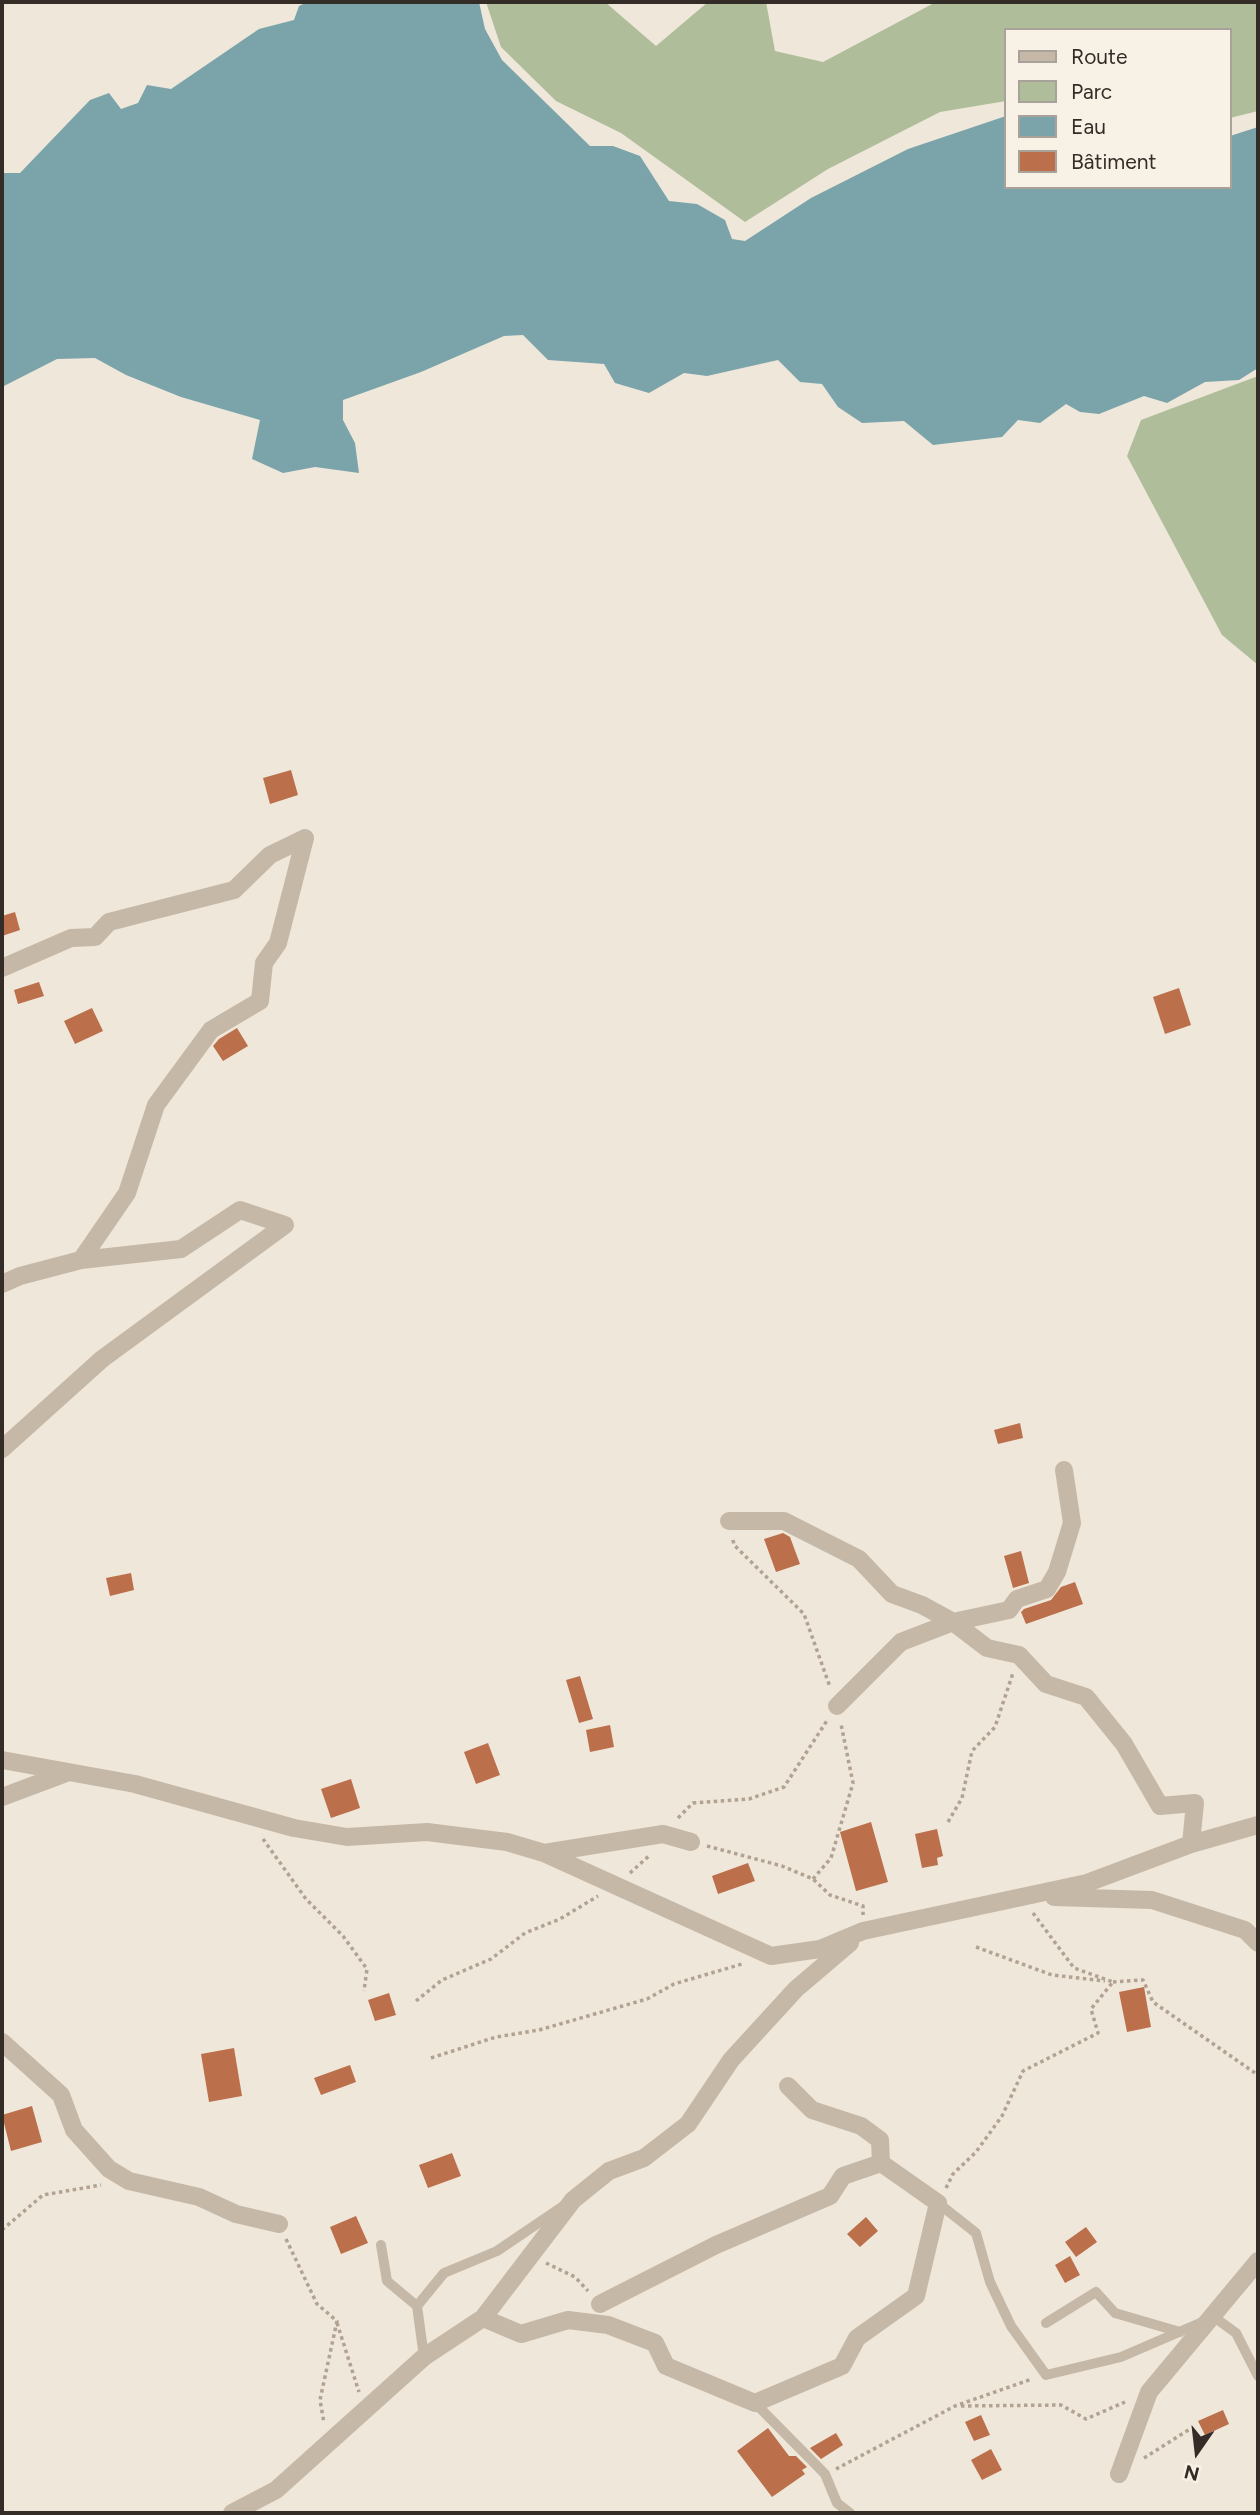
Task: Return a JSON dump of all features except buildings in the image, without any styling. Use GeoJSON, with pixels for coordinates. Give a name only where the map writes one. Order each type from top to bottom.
{"type":"FeatureCollection","features":[{"type":"Feature","properties":{"kind":"street"},"geometry":{"type":"LineString","coordinates":[[2,968],[71,937],[95,937],[109,922],[234,890],[270,855],[306,838],[278,943],[264,963],[260,1002],[211,1030],[156,1105],[127,1194],[81,1260]]}},
{"type":"Feature","properties":{"kind":"street"},"geometry":{"type":"LineString","coordinates":[[2,1284],[20,1276],[81,1260],[181,1249],[240,1210],[285,1225],[102,1359],[2,1449]]}},
{"type":"Feature","properties":{"kind":"street"},"geometry":{"type":"LineString","coordinates":[[837,1706],[901,1642],[953,1622],[1009,1610],[1017,1599],[1047,1589],[1057,1572],[1072,1523],[1064,1470]]}},
{"type":"Feature","properties":{"kind":"street"},"geometry":{"type":"LineString","coordinates":[[729,1521],[784,1521],[859,1559],[892,1594],[922,1605],[953,1622],[987,1648],[1019,1655],[1046,1684],[1086,1697],[1124,1744],[1160,1806],[1195,1803],[1191,1844]]}},
{"type":"Feature","properties":{"kind":"street"},"geometry":{"type":"LineString","coordinates":[[2,1760],[135,1784],[243,1815],[347,1837],[427,1832],[507,1842],[544,1853],[771,1956],[820,1949],[863,1931],[1018,1895],[1087,1883],[1191,1844],[1258,1825]]}},
{"type":"Feature","properties":{"kind":"street"},"geometry":{"type":"LineString","coordinates":[[2,1797],[66,1773]]}},
{"type":"Feature","properties":{"kind":"street"},"geometry":{"type":"LineString","coordinates":[[544,1853],[663,1834],[691,1842]]}},
{"type":"Feature","properties":{"kind":"street"},"geometry":{"type":"LineString","coordinates":[[1018,1895],[1152,1900],[1245,1930],[1258,1943]]}},
{"type":"Feature","properties":{"kind":"street"},"geometry":{"type":"LineString","coordinates":[[260,2513],[276,2490],[327,2442],[425,2357],[483,2318],[573,2200],[609,2171],[644,2158],[688,2124],[731,2060],[796,1989],[863,1931]]}},
{"type":"Feature","properties":{"kind":"street"},"geometry":{"type":"LineString","coordinates":[[2,2042],[61,2095],[74,2130],[109,2169],[128,2181],[199,2197],[236,2214],[279,2224]]}},
{"type":"Feature","properties":{"kind":"street"},"geometry":{"type":"LineString","coordinates":[[788,2086],[812,2110],[860,2126],[880,2140],[881,2163]]}},
{"type":"Feature","properties":{"kind":"street"},"geometry":{"type":"LineString","coordinates":[[483,2318],[521,2334],[568,2320],[608,2325],[654,2343],[666,2366],[755,2403],[842,2366],[857,2338],[916,2296],[938,2203],[881,2163]]}},
{"type":"Feature","properties":{"kind":"street"},"geometry":{"type":"LineString","coordinates":[[600,2304],[716,2245],[830,2196],[843,2176],[881,2163]]}},
{"type":"Feature","properties":{"kind":"street"},"geometry":{"type":"LineString","coordinates":[[1119,2474],[1149,2392],[1258,2261]]}},
{"type":"Feature","properties":{"kind":"street"},"geometry":{"type":"LineString","coordinates":[[232,2513],[276,2490]]}},
{"type":"Feature","properties":{"kind":"lane"},"geometry":{"type":"LineString","coordinates":[[417,2306],[444,2273],[497,2251],[573,2200]]}},
{"type":"Feature","properties":{"kind":"lane"},"geometry":{"type":"LineString","coordinates":[[938,2203],[976,2233],[990,2283],[1010,2326],[1046,2375],[1121,2357],[1214,2317],[1236,2333],[1258,2376]]}},
{"type":"Feature","properties":{"kind":"lane"},"geometry":{"type":"LineString","coordinates":[[381,2245],[387,2281],[417,2306],[425,2357]]}},
{"type":"Feature","properties":{"kind":"lane"},"geometry":{"type":"LineString","coordinates":[[1046,2323],[1096,2292],[1115,2313],[1180,2332]]}},
{"type":"Feature","properties":{"kind":"lane"},"geometry":{"type":"LineString","coordinates":[[755,2403],[825,2474],[837,2503],[850,2513]]}},
{"type":"Feature","properties":{"kind":"path"},"geometry":{"type":"LineString","coordinates":[[729,1521],[734,1545],[804,1615],[837,1706],[853,1783],[831,1858],[813,1879]]}},
{"type":"Feature","properties":{"kind":"path"},"geometry":{"type":"LineString","coordinates":[[948,1822],[962,1798],[972,1751],[995,1727],[1019,1655]]}},
{"type":"Feature","properties":{"kind":"path"},"geometry":{"type":"LineString","coordinates":[[416,2001],[442,1980],[491,1959],[526,1933],[561,1919],[617,1885],[648,1858],[663,1834],[693,1803],[749,1799],[784,1787],[837,1706]]}},
{"type":"Feature","properties":{"kind":"path"},"geometry":{"type":"LineString","coordinates":[[243,1815],[306,1899],[343,1936],[367,1969],[364,1991]]}},
{"type":"Feature","properties":{"kind":"path"},"geometry":{"type":"LineString","coordinates":[[691,1842],[782,1867],[813,1879],[830,1895],[863,1906],[863,1931]]}},
{"type":"Feature","properties":{"kind":"path"},"geometry":{"type":"LineString","coordinates":[[1018,1895],[1074,1968],[1113,1982]]}},
{"type":"Feature","properties":{"kind":"path"},"geometry":{"type":"LineString","coordinates":[[976,1947],[1052,1975],[1113,1982],[1143,1980],[1153,2002],[1258,2075]]}},
{"type":"Feature","properties":{"kind":"path"},"geometry":{"type":"LineString","coordinates":[[431,2058],[496,2037],[539,2030],[647,1999],[674,1984],[771,1956]]}},
{"type":"Feature","properties":{"kind":"path"},"geometry":{"type":"LineString","coordinates":[[938,2203],[953,2174],[976,2152],[1002,2116],[1023,2071],[1098,2033],[1091,2008],[1113,1982]]}},
{"type":"Feature","properties":{"kind":"path"},"geometry":{"type":"LineString","coordinates":[[2,2230],[43,2195],[128,2181]]}},
{"type":"Feature","properties":{"kind":"path"},"geometry":{"type":"LineString","coordinates":[[279,2224],[317,2304],[337,2321],[364,2410]]}},
{"type":"Feature","properties":{"kind":"path"},"geometry":{"type":"LineString","coordinates":[[531,2255],[575,2277],[600,2304]]}},
{"type":"Feature","properties":{"kind":"path"},"geometry":{"type":"LineString","coordinates":[[327,2442],[320,2400],[337,2321]]}},
{"type":"Feature","properties":{"kind":"path"},"geometry":{"type":"LineString","coordinates":[[825,2474],[955,2406],[1046,2375]]}},
{"type":"Feature","properties":{"kind":"path"},"geometry":{"type":"LineString","coordinates":[[955,2406],[1061,2405],[1086,2419],[1149,2392]]}},
{"type":"Feature","properties":{"kind":"path"},"geometry":{"type":"LineString","coordinates":[[1119,2474],[1190,2429]]}},
{"type":"Feature","properties":{"kind":"green space"},"geometry":{"type":"Polygon","coordinates":[[[486,2],[605,2],[656,46],[708,2],[766,2],[775,51],[823,62],[936,2],[1258,2],[1258,111],[1232,118],[1232,28],[1004,28],[1004,101],[940,112],[828,169],[745,222],[621,133],[556,101],[501,47],[486,2]]]}},
{"type":"Feature","properties":{"kind":"green space"},"geometry":{"type":"Polygon","coordinates":[[[1258,376],[1258,665],[1222,635],[1127,456],[1141,420],[1258,376]]]}},
{"type":"Feature","properties":{"kind":"water"},"geometry":{"type":"Polygon","coordinates":[[[307,2],[479,2],[485,29],[502,60],[590,146],[613,146],[640,156],[669,201],[697,204],[725,220],[732,239],[745,241],[811,198],[908,149],[1004,117],[1004,189],[1232,189],[1232,135],[1258,127],[1258,368],[1239,380],[1205,382],[1167,403],[1144,396],[1099,414],[1080,412],[1066,404],[1040,423],[1018,420],[1002,437],[933,445],[904,421],[862,423],[838,407],[822,384],[800,382],[778,360],[707,376],[684,373],[649,393],[615,383],[604,364],[548,360],[523,335],[504,336],[421,372],[343,400],[343,420],[355,443],[359,473],[315,467],[283,473],[252,459],[260,420],[181,397],[126,375],[95,358],[57,359],[2,387],[2,173],[20,173],[90,100],[109,93],[121,109],[138,103],[147,85],[171,89],[259,29],[294,20],[299,6],[307,2]]]}}]}
